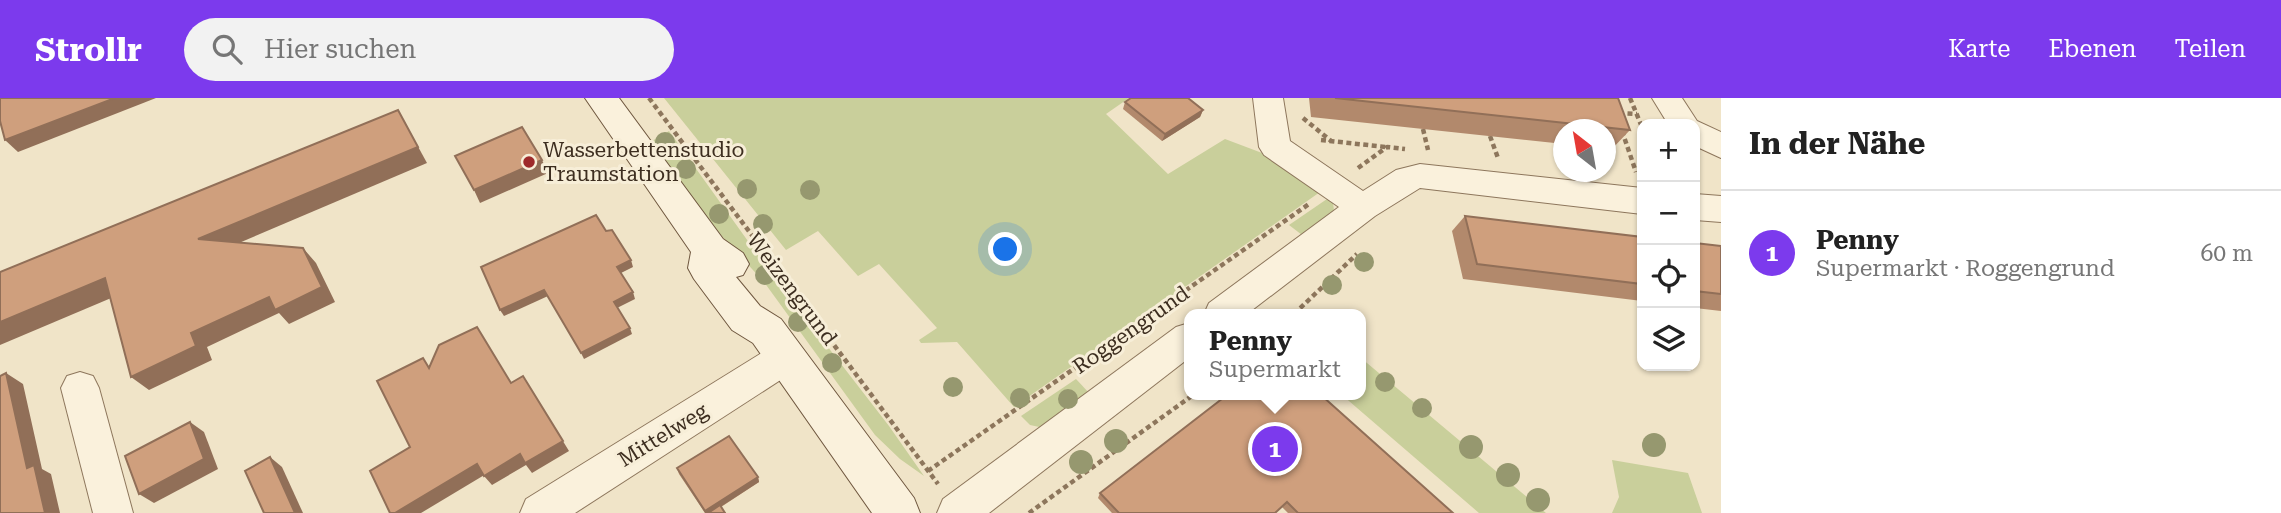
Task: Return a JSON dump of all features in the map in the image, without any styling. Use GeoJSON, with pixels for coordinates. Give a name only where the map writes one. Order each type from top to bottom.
{"type":"FeatureCollection","features":[{"type":"Feature","properties":{"kind":"main road"},"geometry":{"type":"LineString","coordinates":[[608,100],[710,250],[707,268],[746,318],[776,344],[898,513]]}},
{"type":"Feature","properties":{"kind":"street"},"geometry":{"type":"LineString","coordinates":[[1268,98],[1275,147],[1363,207]]}},
{"type":"Feature","properties":{"kind":"street"},"geometry":{"type":"LineString","coordinates":[[1667,98],[1681,119]]}},
{"type":"Feature","properties":{"kind":"street"},"geometry":{"type":"LineString","coordinates":[[1700,135],[1721,146]]}},
{"type":"Feature","properties":{"kind":"street","name":"Roggengrund"},"geometry":{"type":"LineString","coordinates":[[1228,309],[1363,207],[1407,179],[1420,176],[1637,187]]}},
{"type":"Feature","properties":{"kind":"street"},"geometry":{"type":"LineString","coordinates":[[1700,207],[1721,209]]}},
{"type":"Feature","properties":{"kind":"street","name":"Roggengrund"},"geometry":{"type":"LineString","coordinates":[[957,513],[1184,342]]}},
{"type":"Feature","properties":{"kind":"street","name":"Mittelweg"},"geometry":{"type":"LineString","coordinates":[[540,513],[776,344]]}},
{"type":"Feature","properties":{"kind":"street"},"geometry":{"type":"LineString","coordinates":[[80,388],[113,513]]}},
{"type":"Feature","properties":{"kind":"path","name":"Weizengrund"},"geometry":{"type":"LineString","coordinates":[[649,98],[935,480]]}},
{"type":"Feature","properties":{"kind":"path"},"geometry":{"type":"LineString","coordinates":[[1630,98],[1639,119]]}},
{"type":"Feature","properties":{"kind":"path"},"geometry":{"type":"LineString","coordinates":[[1637,114],[1616,112],[1637,182]]}},
{"type":"Feature","properties":{"kind":"path"},"geometry":{"type":"LineString","coordinates":[[1423,129],[1427,145]]}},
{"type":"Feature","properties":{"kind":"path"},"geometry":{"type":"LineString","coordinates":[[1273,135],[1387,147]]}},
{"type":"Feature","properties":{"kind":"path"},"geometry":{"type":"LineString","coordinates":[[1490,136],[1496,152]]}},
{"type":"Feature","properties":{"kind":"path","name":"Roggengrund"},"geometry":{"type":"LineString","coordinates":[[928,471],[1333,187]]}},
{"type":"Feature","properties":{"kind":"path"},"geometry":{"type":"LineString","coordinates":[[1299,309],[1361,251]]}},
{"type":"Feature","properties":{"kind":"path"},"geometry":{"type":"LineString","coordinates":[[1029,513],[1186,400]]}},
{"type":"Feature","properties":{"kind":"green space"},"geometry":{"type":"Polygon","coordinates":[[[664,98],[1129,98],[1106,114],[1168,174],[1225,139],[1281,160],[1320,192],[1014,407],[957,342],[921,343],[919,340],[937,328],[879,264],[858,276],[818,231],[786,250],[664,98]]]}},
{"type":"Feature","properties":{"kind":"green space"},"geometry":{"type":"Polygon","coordinates":[[[669,131],[773,276],[889,426],[924,476],[900,459],[875,435],[764,282],[706,219],[652,141],[669,131]]]}},
{"type":"Feature","properties":{"kind":"green space"},"geometry":{"type":"Polygon","coordinates":[[[1327,199],[1333,203],[1335,218],[1306,238],[1289,225],[1327,199]]]}},
{"type":"Feature","properties":{"kind":"green space"},"geometry":{"type":"Polygon","coordinates":[[[1366,362],[1546,513],[1479,513],[1348,400],[1366,400],[1366,362]]]}},
{"type":"Feature","properties":{"kind":"green space"},"geometry":{"type":"Polygon","coordinates":[[[1076,379],[1090,394],[1044,428],[1030,425],[1021,416],[1076,379]]]}},
{"type":"Feature","properties":{"kind":"green space"},"geometry":{"type":"Polygon","coordinates":[[[1612,460],[1688,473],[1702,513],[1612,513],[1619,497],[1612,460]]]}},
{"type":"Feature","properties":{"kind":"building"},"geometry":{"type":"Polygon","coordinates":[[[0,98],[115,98],[5,140],[0,121],[0,98]]]}},
{"type":"Feature","properties":{"kind":"building"},"geometry":{"type":"Polygon","coordinates":[[[1131,98],[1188,98],[1203,110],[1165,134],[1125,102],[1131,98]]]}},
{"type":"Feature","properties":{"kind":"building"},"geometry":{"type":"Polygon","coordinates":[[[1335,98],[1618,98],[1630,130],[1616,128],[1616,119],[1553,119],[1553,122],[1335,98]]]}},
{"type":"Feature","properties":{"kind":"building"},"geometry":{"type":"Polygon","coordinates":[[[398,110],[418,147],[198,239],[303,248],[322,287],[275,310],[269,297],[191,333],[196,346],[131,377],[105,278],[0,322],[0,272],[398,110]]]}},
{"type":"Feature","properties":{"kind":"building"},"geometry":{"type":"Polygon","coordinates":[[[522,127],[542,160],[474,190],[455,156],[522,127]]]}},
{"type":"Feature","properties":{"kind":"building"},"geometry":{"type":"Polygon","coordinates":[[[596,215],[606,231],[612,230],[631,260],[617,267],[633,292],[614,302],[630,328],[581,353],[544,290],[500,310],[481,267],[596,215]]]}},
{"type":"Feature","properties":{"kind":"building"},"geometry":{"type":"Polygon","coordinates":[[[1465,216],[1637,236],[1637,283],[1477,264],[1465,216]]]}},
{"type":"Feature","properties":{"kind":"building"},"geometry":{"type":"Polygon","coordinates":[[[1700,244],[1721,246],[1721,294],[1700,292],[1700,244]]]}},
{"type":"Feature","properties":{"kind":"building"},"geometry":{"type":"Polygon","coordinates":[[[477,327],[511,383],[523,376],[563,441],[525,463],[520,454],[484,476],[477,464],[395,513],[390,513],[370,471],[410,447],[377,381],[423,358],[429,368],[439,345],[477,327]]]}},
{"type":"Feature","properties":{"kind":"building"},"geometry":{"type":"Polygon","coordinates":[[[6,373],[27,468],[34,465],[45,513],[0,513],[0,376],[6,373]]]}},
{"type":"Feature","properties":{"kind":"building"},"geometry":{"type":"Polygon","coordinates":[[[1221,400],[1327,400],[1453,513],[1298,513],[1287,502],[1275,513],[1119,513],[1100,493],[1221,400]]]}},
{"type":"Feature","properties":{"kind":"building"},"geometry":{"type":"Polygon","coordinates":[[[190,422],[204,459],[139,494],[125,456],[190,422]]]}},
{"type":"Feature","properties":{"kind":"building"},"geometry":{"type":"Polygon","coordinates":[[[729,436],[758,477],[705,511],[677,468],[729,436]]]}},
{"type":"Feature","properties":{"kind":"building"},"geometry":{"type":"Polygon","coordinates":[[[270,457],[295,513],[264,513],[245,471],[270,457]]]}},
{"type":"Feature","properties":{"kind":"building"},"geometry":{"type":"Polygon","coordinates":[[[720,505],[725,513],[708,513],[720,505]]]}},
{"type":"Feature","properties":{"kind":"place","name":"Wasserbettenstudio Traumstation"},"geometry":{"type":"Point","coordinates":[529,162]}},
{"type":"Feature","properties":{"kind":"place","name":"Penny"},"geometry":{"type":"Point","coordinates":[1275,449]}}]}
